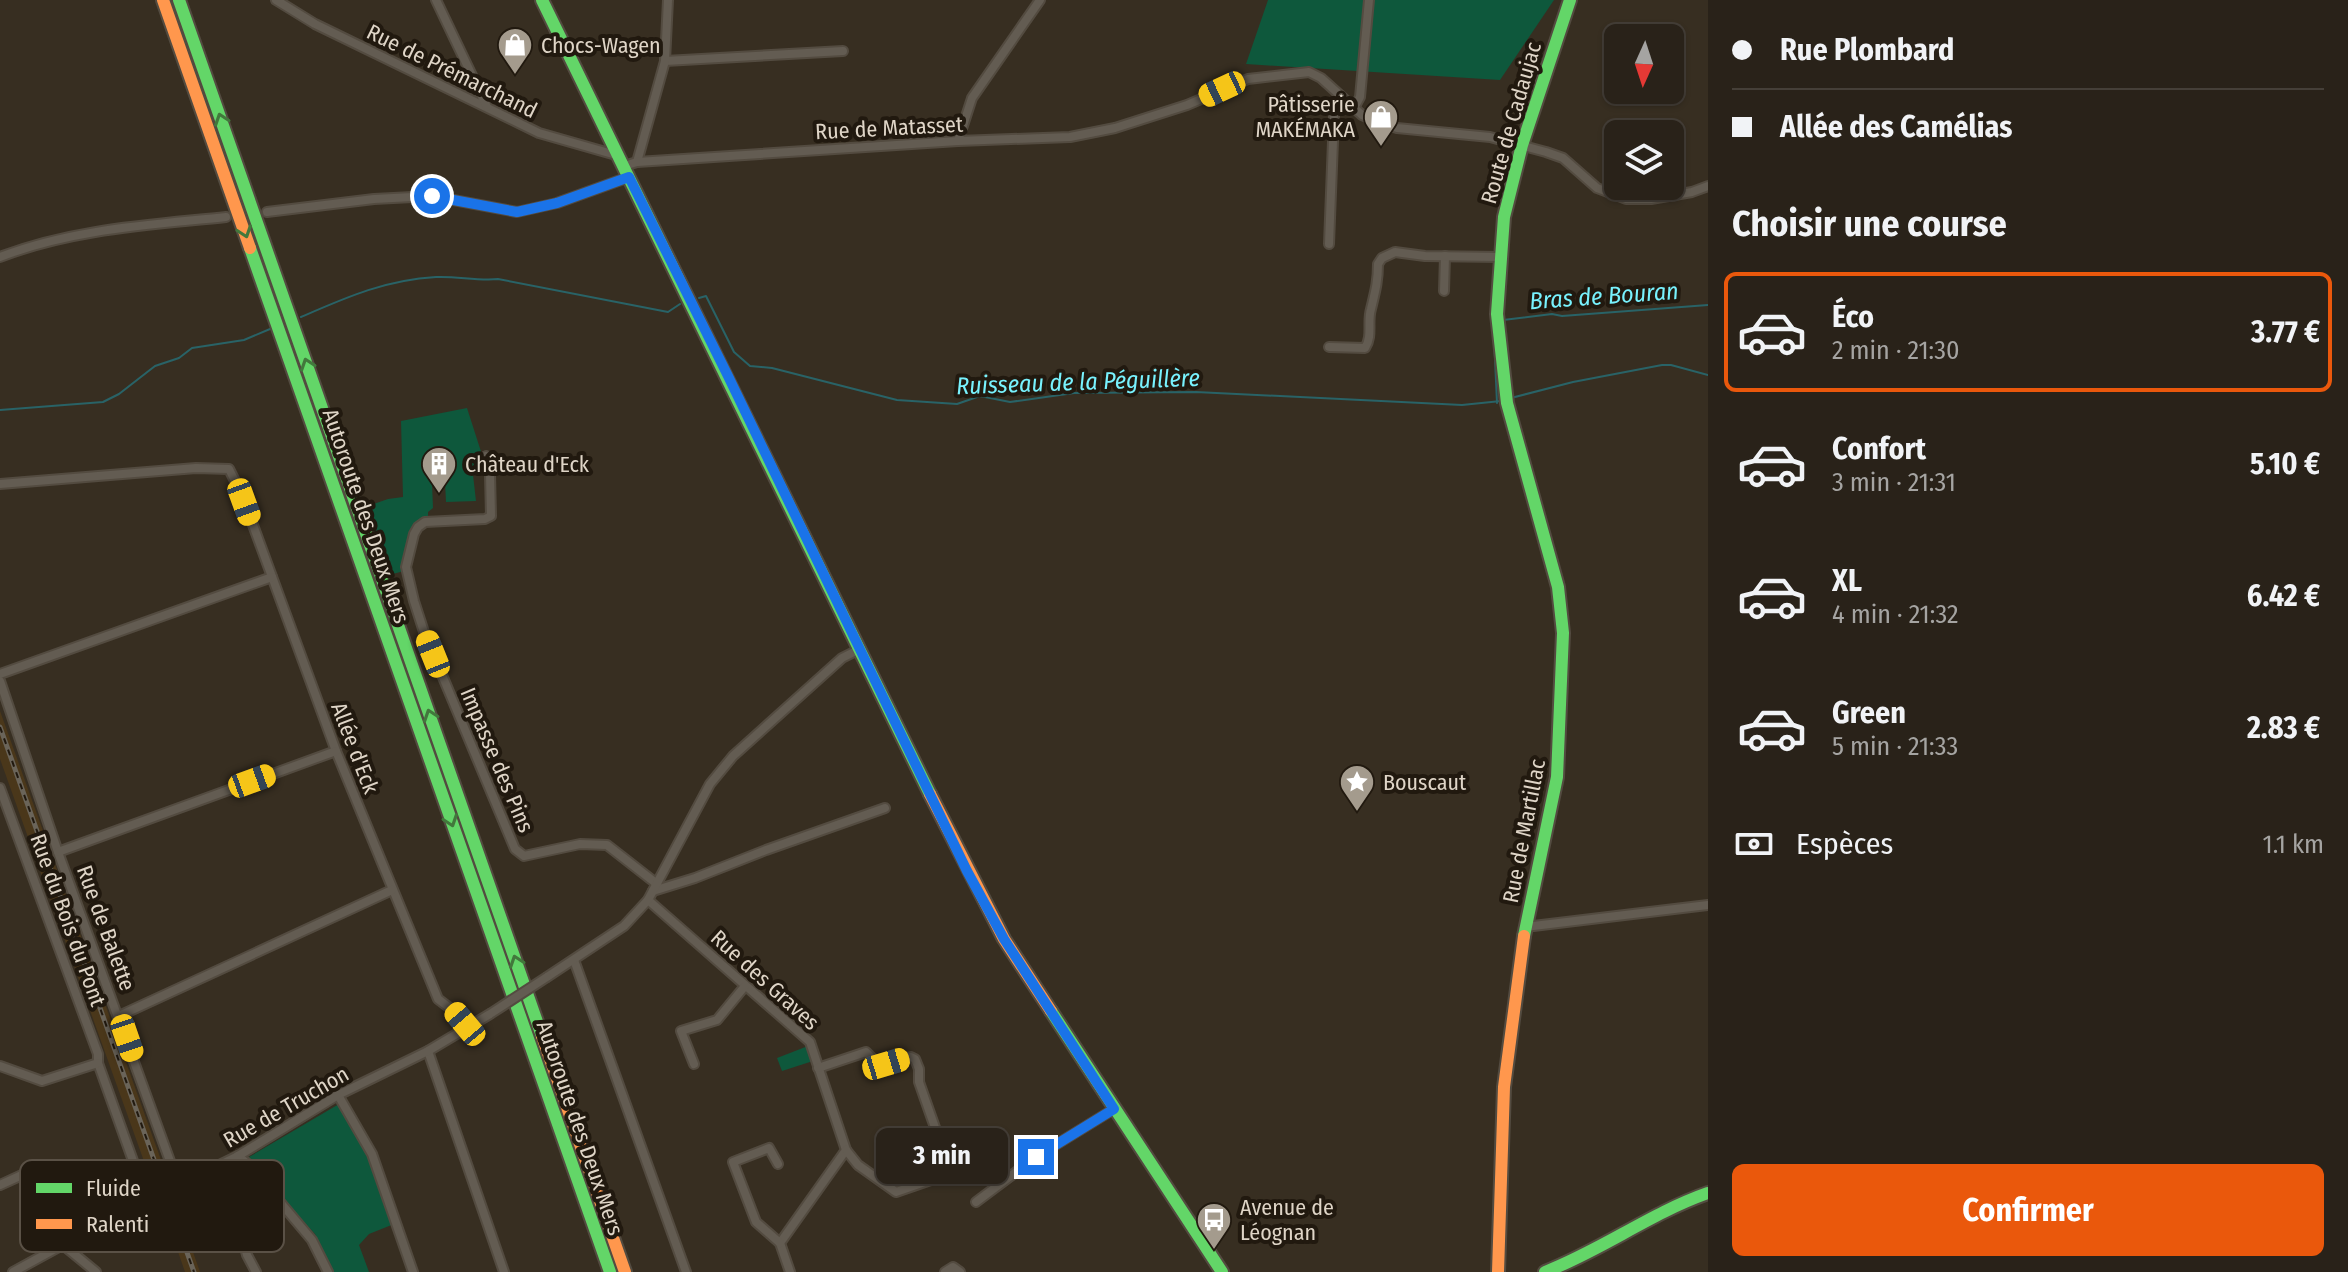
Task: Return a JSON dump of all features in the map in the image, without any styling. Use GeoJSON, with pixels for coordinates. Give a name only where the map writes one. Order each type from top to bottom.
{"type":"FeatureCollection","features":[{"type":"Feature","properties":{"kind":"main road","name":"Autoroute des Deux Mers"},"geometry":{"type":"LineString","coordinates":[[163,0],[610,1272]]}},
{"type":"Feature","properties":{"kind":"main road","name":"Autoroute des Deux Mers"},"geometry":{"type":"LineString","coordinates":[[179,0],[625,1272]]}},
{"type":"Feature","properties":{"kind":"main road"},"geometry":{"type":"LineString","coordinates":[[542,0],[627,165],[967,871],[1004,939],[1222,1272]]}},
{"type":"Feature","properties":{"kind":"main road","name":"Route de Cadaujac"},"geometry":{"type":"LineString","coordinates":[[1507,403],[1497,314],[1504,217],[1522,145],[1570,0]]}},
{"type":"Feature","properties":{"kind":"main road","name":"Rue de Martillac"},"geometry":{"type":"LineString","coordinates":[[1498,1272],[1504,1087],[1525,927],[1557,777],[1563,633],[1558,587],[1507,403]]}},
{"type":"Feature","properties":{"kind":"main road"},"geometry":{"type":"LineString","coordinates":[[1545,1272],[1566,1265],[1667,1210],[1708,1193]]}},
{"type":"Feature","properties":{"kind":"street","name":"Rue de Prémarchand"},"geometry":{"type":"LineString","coordinates":[[276,0],[315,24],[539,133],[627,165]]}},
{"type":"Feature","properties":{"kind":"street"},"geometry":{"type":"LineString","coordinates":[[436,0],[487,108]]}},
{"type":"Feature","properties":{"kind":"street"},"geometry":{"type":"LineString","coordinates":[[267,212],[374,199],[432,196],[517,212],[557,203],[627,165],[665,61],[668,0]]}},
{"type":"Feature","properties":{"kind":"street"},"geometry":{"type":"LineString","coordinates":[[958,141],[972,98],[1040,0]]}},
{"type":"Feature","properties":{"kind":"street"},"geometry":{"type":"LineString","coordinates":[[1354,108],[1360,97],[1369,0]]}},
{"type":"Feature","properties":{"kind":"street"},"geometry":{"type":"LineString","coordinates":[[665,61],[843,51]]}},
{"type":"Feature","properties":{"kind":"street","name":"Rue de Matasset"},"geometry":{"type":"LineString","coordinates":[[627,165],[958,141],[1070,137],[1115,128],[1187,105],[1248,79],[1309,72],[1321,78],[1354,108],[1378,122],[1397,128],[1490,137],[1522,145],[1563,158],[1597,188],[1626,199],[1678,194],[1708,186]]}},
{"type":"Feature","properties":{"kind":"street"},"geometry":{"type":"LineString","coordinates":[[1329,244],[1334,115],[1340,97]]}},
{"type":"Feature","properties":{"kind":"street"},"geometry":{"type":"LineString","coordinates":[[0,257],[34,244],[102,230],[226,217]]}},
{"type":"Feature","properties":{"kind":"street"},"geometry":{"type":"LineString","coordinates":[[1329,347],[1365,348],[1369,342],[1370,313],[1377,291],[1378,264],[1382,258],[1395,252],[1501,257]]}},
{"type":"Feature","properties":{"kind":"street"},"geometry":{"type":"LineString","coordinates":[[1444,291],[1445,256]]}},
{"type":"Feature","properties":{"kind":"street","name":"Impasse des Pins"},"geometry":{"type":"LineString","coordinates":[[486,456],[490,474],[491,516],[485,519],[425,522],[414,534],[406,567],[424,632],[515,849],[524,856],[580,844],[607,845],[655,887]]}},
{"type":"Feature","properties":{"kind":"street","name":"Allée d'Eck"},"geometry":{"type":"LineString","coordinates":[[0,484],[196,468],[229,469],[242,495],[336,751],[438,999],[455,1012],[468,1028]]}},
{"type":"Feature","properties":{"kind":"street"},"geometry":{"type":"LineString","coordinates":[[0,674],[272,577]]}},
{"type":"Feature","properties":{"kind":"street"},"geometry":{"type":"LineString","coordinates":[[686,1272],[574,960],[624,926],[648,900],[710,784],[733,756],[842,658],[860,649]]}},
{"type":"Feature","properties":{"kind":"street","name":"Rue de Balette"},"geometry":{"type":"LineString","coordinates":[[0,681],[58,852],[170,1160]]}},
{"type":"Feature","properties":{"kind":"street"},"geometry":{"type":"LineString","coordinates":[[58,852],[336,751]]}},
{"type":"Feature","properties":{"kind":"street","name":"Rue du Bois du Pont"},"geometry":{"type":"LineString","coordinates":[[0,788],[85,1016],[98,1063],[133,1160]]}},
{"type":"Feature","properties":{"kind":"street"},"geometry":{"type":"LineString","coordinates":[[655,887],[695,878],[885,808]]}},
{"type":"Feature","properties":{"kind":"street"},"geometry":{"type":"LineString","coordinates":[[119,1016],[392,890]]}},
{"type":"Feature","properties":{"kind":"street","name":"Rue des Graves"},"geometry":{"type":"LineString","coordinates":[[648,900],[810,1042],[846,1150]]}},
{"type":"Feature","properties":{"kind":"street"},"geometry":{"type":"LineString","coordinates":[[1525,927],[1708,905]]}},
{"type":"Feature","properties":{"kind":"street","name":"Rue de Truchon"},"geometry":{"type":"LineString","coordinates":[[230,1160],[338,1095],[468,1028],[574,960]]}},
{"type":"Feature","properties":{"kind":"street"},"geometry":{"type":"LineString","coordinates":[[694,1064],[681,1031],[717,1020],[745,986]]}},
{"type":"Feature","properties":{"kind":"street"},"geometry":{"type":"LineString","coordinates":[[428,1051],[504,1272]]}},
{"type":"Feature","properties":{"kind":"street"},"geometry":{"type":"LineString","coordinates":[[818,1068],[866,1052],[882,1064],[911,1057],[915,1059],[919,1082],[951,1173]]}},
{"type":"Feature","properties":{"kind":"street"},"geometry":{"type":"LineString","coordinates":[[0,1066],[42,1081],[98,1063]]}},
{"type":"Feature","properties":{"kind":"street"},"geometry":{"type":"LineString","coordinates":[[338,1095],[372,1154],[413,1272]]}},
{"type":"Feature","properties":{"kind":"street"},"geometry":{"type":"LineString","coordinates":[[976,1202],[1036,1157],[1114,1109]]}},
{"type":"Feature","properties":{"kind":"street"},"geometry":{"type":"LineString","coordinates":[[780,1243],[846,1150],[858,1165],[896,1192],[951,1173],[982,1149],[982,1134]]}},
{"type":"Feature","properties":{"kind":"street"},"geometry":{"type":"LineString","coordinates":[[778,1164],[769,1148],[733,1162],[756,1222],[780,1243],[790,1272]]}},
{"type":"Feature","properties":{"kind":"street"},"geometry":{"type":"LineString","coordinates":[[238,1156],[239,1160]]}},
{"type":"Feature","properties":{"kind":"street"},"geometry":{"type":"LineString","coordinates":[[238,1156],[243,1160]]}},
{"type":"Feature","properties":{"kind":"street"},"geometry":{"type":"LineString","coordinates":[[0,1185],[20,1176]]}},
{"type":"Feature","properties":{"kind":"street"},"geometry":{"type":"LineString","coordinates":[[284,1207],[312,1240],[328,1272]]}},
{"type":"Feature","properties":{"kind":"street","name":"Rue de Truchon"},"geometry":{"type":"LineString","coordinates":[[13,1272],[48,1252]]}},
{"type":"Feature","properties":{"kind":"street"},"geometry":{"type":"LineString","coordinates":[[72,1252],[96,1272]]}},
{"type":"Feature","properties":{"kind":"street"},"geometry":{"type":"LineString","coordinates":[[246,1252],[256,1272]]}},
{"type":"Feature","properties":{"kind":"street"},"geometry":{"type":"LineString","coordinates":[[945,1272],[953,1267],[960,1272]]}},
{"type":"Feature","properties":{"kind":"shaded area"},"geometry":{"type":"Polygon","coordinates":[[[0,711],[161,1160],[144,1160],[0,759],[0,711]]]}},
{"type":"Feature","properties":{"kind":"shaded area"},"geometry":{"type":"Polygon","coordinates":[[[178,1252],[193,1252],[200,1272],[185,1272],[178,1252]]]}},
{"type":"Feature","properties":{"kind":"green space"},"geometry":{"type":"Polygon","coordinates":[[[1268,0],[1554,0],[1500,80],[1246,64],[1268,0]]]}},
{"type":"Feature","properties":{"kind":"green space"},"geometry":{"type":"Polygon","coordinates":[[[467,408],[485,464],[472,466],[476,501],[446,502],[445,482],[432,483],[433,508],[428,512],[428,520],[414,525],[404,571],[389,575],[365,507],[403,497],[401,421],[467,408]]]}},
{"type":"Feature","properties":{"kind":"green space"},"geometry":{"type":"Polygon","coordinates":[[[808,1046],[813,1061],[782,1071],[777,1058],[808,1046]]]}},
{"type":"Feature","properties":{"kind":"green space"},"geometry":{"type":"Polygon","coordinates":[[[339,1104],[371,1157],[394,1224],[369,1234],[359,1245],[369,1272],[334,1272],[315,1234],[284,1200],[284,1160],[251,1160],[249,1157],[339,1104]]]}},
{"type":"Feature","properties":{"kind":"waterway","name":"Ruisseau de la Péguillère"},"geometry":{"type":"LineString","coordinates":[[301,317],[383,286],[436,277],[498,279],[668,312],[680,304]]}},
{"type":"Feature","properties":{"kind":"waterway","name":"Ruisseau de la Péguillère"},"geometry":{"type":"LineString","coordinates":[[699,298],[706,296],[734,352],[750,366],[772,368],[897,400],[957,404],[980,396],[1010,402],[1074,393],[1196,392],[1462,405],[1501,401]]}},
{"type":"Feature","properties":{"kind":"waterway","name":"Bras de Bouran"},"geometry":{"type":"LineString","coordinates":[[1503,320],[1552,314],[1562,316],[1708,305]]}},
{"type":"Feature","properties":{"kind":"waterway","name":"Ruisseau de la Péguillère"},"geometry":{"type":"LineString","coordinates":[[0,410],[103,402],[119,394],[155,366],[179,358],[192,348],[244,340],[270,329]]}},
{"type":"Feature","properties":{"kind":"waterway","name":"Bras de Bouran"},"geometry":{"type":"LineString","coordinates":[[1494,338],[1497,403]]}},
{"type":"Feature","properties":{"kind":"waterway","name":"Ruisseau de la Péguillère"},"geometry":{"type":"LineString","coordinates":[[1511,398],[1662,365],[1708,375]]}},
{"type":"Feature","properties":{"kind":"railway"},"geometry":{"type":"LineString","coordinates":[[0,727],[154,1160]]}},
{"type":"Feature","properties":{"kind":"railway"},"geometry":{"type":"LineString","coordinates":[[187,1252],[194,1272]]}},
{"type":"Feature","properties":{"kind":"traffic: fast"},"geometry":{"type":"LineString","coordinates":[[179,0],[542,1036]]}},
{"type":"Feature","properties":{"kind":"traffic: fast"},"geometry":{"type":"LineString","coordinates":[[542,0],[930,794]]}},
{"type":"Feature","properties":{"kind":"traffic: fast"},"geometry":{"type":"LineString","coordinates":[[1524,936],[1557,777],[1563,633],[1558,587],[1507,403],[1497,314],[1504,217],[1522,145],[1570,0]]}},
{"type":"Feature","properties":{"kind":"traffic: fast"},"geometry":{"type":"LineString","coordinates":[[250,248],[610,1272]]}},
{"type":"Feature","properties":{"kind":"traffic: fast"},"geometry":{"type":"LineString","coordinates":[[1051,1011],[1222,1272]]}},
{"type":"Feature","properties":{"kind":"traffic: fast"},"geometry":{"type":"LineString","coordinates":[[1545,1272],[1708,1193]]}},
{"type":"Feature","properties":{"kind":"traffic: slow"},"geometry":{"type":"LineString","coordinates":[[163,0],[250,248]]}},
{"type":"Feature","properties":{"kind":"traffic: slow"},"geometry":{"type":"LineString","coordinates":[[930,794],[1004,939],[1051,1011]]}},
{"type":"Feature","properties":{"kind":"traffic: slow"},"geometry":{"type":"LineString","coordinates":[[1498,1272],[1504,1087],[1524,936]]}},
{"type":"Feature","properties":{"kind":"traffic: slow"},"geometry":{"type":"LineString","coordinates":[[542,1036],[625,1272]]}},
{"type":"Feature","properties":{"kind":"place","name":"Chocs-Wagen"},"geometry":{"type":"Point","coordinates":[515,76]}},
{"type":"Feature","properties":{"kind":"place","name":"Pâtisserie MAKÉMAKA"},"geometry":{"type":"Point","coordinates":[1381,148]}},
{"type":"Feature","properties":{"kind":"place","name":"Château d'Eck"},"geometry":{"type":"Point","coordinates":[439,495]}},
{"type":"Feature","properties":{"kind":"place","name":"Bouscaut"},"geometry":{"type":"Point","coordinates":[1357,813]}},
{"type":"Feature","properties":{"kind":"place","name":"Avenue de Léognan"},"geometry":{"type":"Point","coordinates":[1214,1251]}},
{"type":"Feature","properties":{"kind":"route"},"geometry":{"type":"LineString","coordinates":[[432,196],[517,212],[557,203],[629,177],[967,871],[1004,939],[1114,1109],[1036,1157]]}}]}
